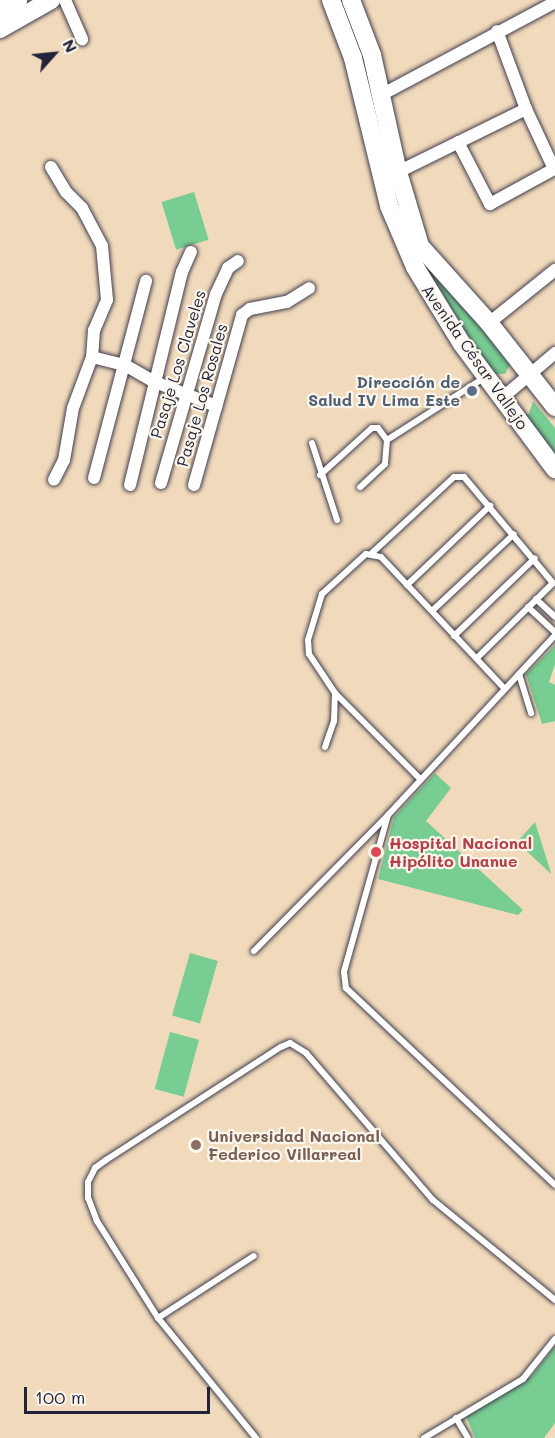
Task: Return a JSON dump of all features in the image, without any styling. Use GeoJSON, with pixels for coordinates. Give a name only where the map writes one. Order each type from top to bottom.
{"type":"FeatureCollection","features":[{"type":"Feature","properties":{"kind":"main road"},"geometry":{"type":"LineString","coordinates":[[0,10],[18,0]]}},
{"type":"Feature","properties":{"kind":"main road"},"geometry":{"type":"LineString","coordinates":[[0,29],[51,0]]}},
{"type":"Feature","properties":{"kind":"main road","name":"Avenida César Vallejo"},"geometry":{"type":"LineString","coordinates":[[331,0],[353,58],[389,206],[426,289],[486,376],[555,469]]}},
{"type":"Feature","properties":{"kind":"main road","name":"Avenida César Vallejo"},"geometry":{"type":"LineString","coordinates":[[351,0],[369,45],[398,172],[420,246],[489,323],[555,407]]}},
{"type":"Feature","properties":{"kind":"street"},"geometry":{"type":"LineString","coordinates":[[65,0],[82,39]]}},
{"type":"Feature","properties":{"kind":"street"},"geometry":{"type":"LineString","coordinates":[[381,95],[555,2]]}},
{"type":"Feature","properties":{"kind":"street"},"geometry":{"type":"LineString","coordinates":[[458,142],[490,204],[554,169],[526,109],[497,31]]}},
{"type":"Feature","properties":{"kind":"street"},"geometry":{"type":"LineString","coordinates":[[398,172],[526,109]]}},
{"type":"Feature","properties":{"kind":"street"},"geometry":{"type":"LineString","coordinates":[[51,167],[87,217],[102,246],[107,300],[94,330],[92,357],[73,408],[64,460],[54,480]]}},
{"type":"Feature","properties":{"kind":"street"},"geometry":{"type":"LineString","coordinates":[[130,485],[182,272],[191,252]]}},
{"type":"Feature","properties":{"kind":"street","name":"Pasaje Los Claveles"},"geometry":{"type":"LineString","coordinates":[[161,483],[216,294],[228,268],[238,261]]}},
{"type":"Feature","properties":{"kind":"street"},"geometry":{"type":"LineString","coordinates":[[489,323],[555,270]]}},
{"type":"Feature","properties":{"kind":"street"},"geometry":{"type":"LineString","coordinates":[[94,478],[146,280]]}},
{"type":"Feature","properties":{"kind":"street","name":"Pasaje Los Rosales"},"geometry":{"type":"LineString","coordinates":[[194,485],[242,315],[249,309],[286,302],[309,288]]}},
{"type":"Feature","properties":{"kind":"street"},"geometry":{"type":"LineString","coordinates":[[502,398],[555,353]]}},
{"type":"Feature","properties":{"kind":"street"},"geometry":{"type":"LineString","coordinates":[[92,357],[125,365],[155,382],[186,392],[216,406]]}},
{"type":"Feature","properties":{"kind":"lane"},"geometry":{"type":"LineString","coordinates":[[387,440],[486,376]]}},
{"type":"Feature","properties":{"kind":"lane"},"geometry":{"type":"LineString","coordinates":[[320,475],[372,428],[378,428],[387,440],[385,465],[360,486]]}},
{"type":"Feature","properties":{"kind":"lane"},"geometry":{"type":"LineString","coordinates":[[312,443],[320,475],[337,520]]}},
{"type":"Feature","properties":{"kind":"lane"},"geometry":{"type":"LineString","coordinates":[[421,780],[334,693],[308,648],[316,604],[322,594],[372,554],[454,477],[464,477],[535,558],[553,583],[477,658]]}},
{"type":"Feature","properties":{"kind":"lane"},"geometry":{"type":"LineString","coordinates":[[407,585],[490,506]]}},
{"type":"Feature","properties":{"kind":"lane"},"geometry":{"type":"LineString","coordinates":[[432,611],[514,534]]}},
{"type":"Feature","properties":{"kind":"lane"},"geometry":{"type":"LineString","coordinates":[[372,554],[381,557],[505,689]]}},
{"type":"Feature","properties":{"kind":"lane"},"geometry":{"type":"LineString","coordinates":[[454,636],[535,558]]}},
{"type":"Feature","properties":{"kind":"lane"},"geometry":{"type":"LineString","coordinates":[[536,599],[555,617]]}},
{"type":"Feature","properties":{"kind":"lane"},"geometry":{"type":"LineString","coordinates":[[254,951],[388,815],[555,633],[528,607]]}},
{"type":"Feature","properties":{"kind":"lane"},"geometry":{"type":"LineString","coordinates":[[519,674],[531,713]]}},
{"type":"Feature","properties":{"kind":"lane"},"geometry":{"type":"LineString","coordinates":[[325,747],[334,721],[334,693]]}},
{"type":"Feature","properties":{"kind":"lane"},"geometry":{"type":"LineString","coordinates":[[388,815],[344,972],[346,988],[555,1185]]}},
{"type":"Feature","properties":{"kind":"lane"},"geometry":{"type":"LineString","coordinates":[[256,1438],[158,1318],[97,1221],[88,1198],[91,1175],[106,1160],[290,1043],[306,1053],[433,1200],[555,1300]]}},
{"type":"Feature","properties":{"kind":"lane"},"geometry":{"type":"LineString","coordinates":[[158,1318],[254,1256]]}},
{"type":"Feature","properties":{"kind":"lane"},"geometry":{"type":"LineString","coordinates":[[424,1438],[523,1379],[555,1340]]}},
{"type":"Feature","properties":{"kind":"lane"},"geometry":{"type":"LineString","coordinates":[[456,1418],[468,1438]]}},
{"type":"Feature","properties":{"kind":"green space"},"geometry":{"type":"Polygon","coordinates":[[[194,192],[209,240],[176,250],[161,202],[194,192]]]}},
{"type":"Feature","properties":{"kind":"green space"},"geometry":{"type":"Polygon","coordinates":[[[427,268],[444,282],[511,363],[505,374],[491,374],[427,268]]]}},
{"type":"Feature","properties":{"kind":"green space"},"geometry":{"type":"Polygon","coordinates":[[[533,401],[555,428],[555,464],[519,414],[529,414],[533,401]]]}},
{"type":"Feature","properties":{"kind":"green space"},"geometry":{"type":"Polygon","coordinates":[[[555,645],[555,664],[549,682],[555,685],[555,721],[542,724],[526,674],[555,645]]]}},
{"type":"Feature","properties":{"kind":"green space"},"geometry":{"type":"Polygon","coordinates":[[[435,773],[451,788],[426,821],[523,910],[518,915],[378,879],[394,817],[435,773]]]}},
{"type":"Feature","properties":{"kind":"green space"},"geometry":{"type":"Polygon","coordinates":[[[535,822],[551,873],[551,874],[517,842],[535,822]]]}},
{"type":"Feature","properties":{"kind":"green space"},"geometry":{"type":"Polygon","coordinates":[[[190,953],[218,961],[200,1023],[172,1015],[190,953]]]}},
{"type":"Feature","properties":{"kind":"green space"},"geometry":{"type":"Polygon","coordinates":[[[170,1032],[199,1040],[184,1097],[155,1089],[170,1032]]]}},
{"type":"Feature","properties":{"kind":"green space"},"geometry":{"type":"Polygon","coordinates":[[[555,1346],[555,1423],[544,1438],[475,1438],[466,1416],[532,1376],[555,1346]]]}},
{"type":"Feature","properties":{"kind":"place","name":"Dirección de Salud IV Lima Este"},"geometry":{"type":"Point","coordinates":[472,391]}},
{"type":"Feature","properties":{"kind":"place","name":"Hospital Nacional Hipólito Unanue"},"geometry":{"type":"Point","coordinates":[376,852]}},
{"type":"Feature","properties":{"kind":"place","name":"Universidad Nacional Federico Villarreal"},"geometry":{"type":"Point","coordinates":[196,1145]}}]}
